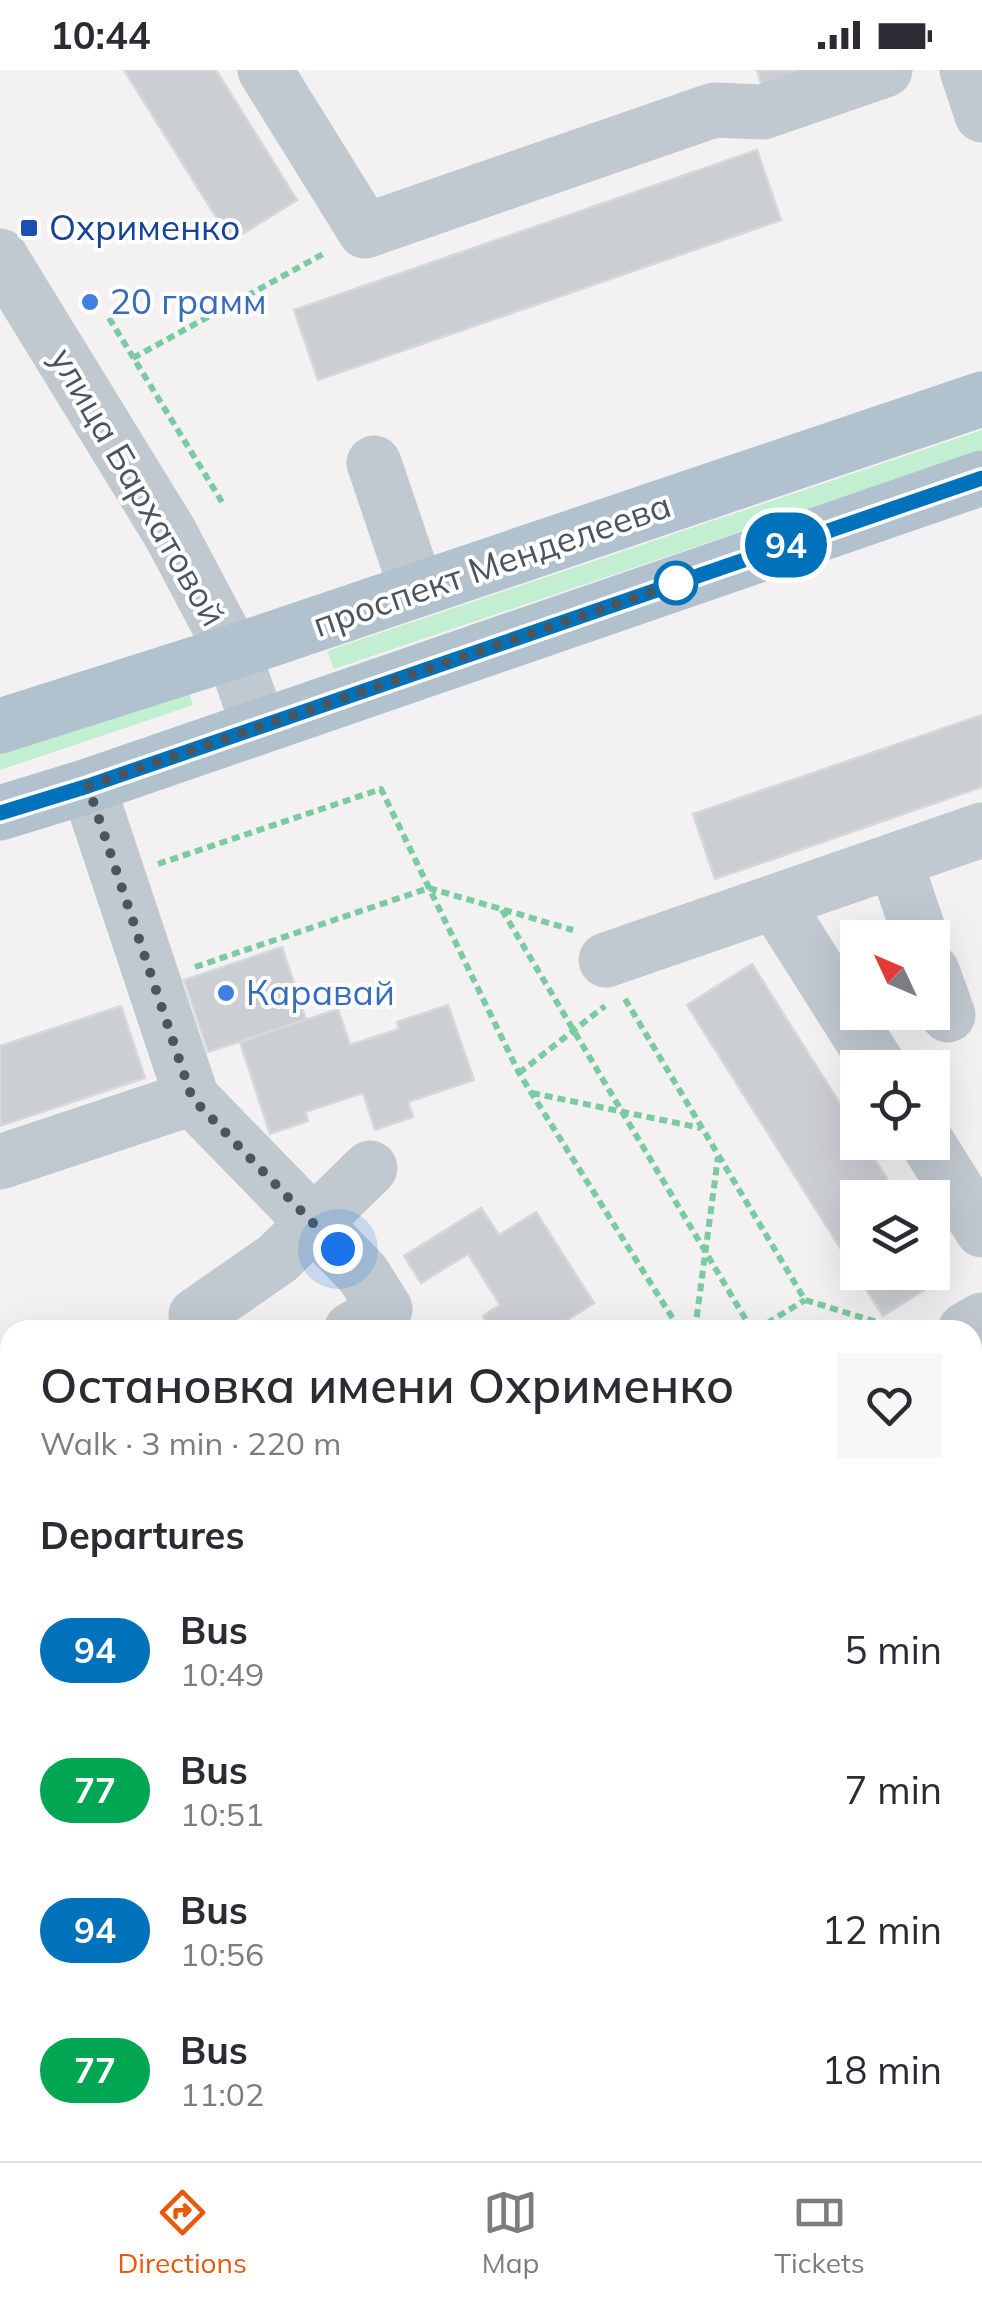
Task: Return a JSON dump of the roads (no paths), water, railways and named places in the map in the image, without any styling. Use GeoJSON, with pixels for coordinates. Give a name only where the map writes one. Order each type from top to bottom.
{"type":"FeatureCollection","features":[{"type":"Feature","properties":{"kind":"main road","name":"проспект Менделеева"},"geometry":{"type":"LineString","coordinates":[[0,726],[234,652],[982,399]]}},
{"type":"Feature","properties":{"kind":"main road"},"geometry":{"type":"LineString","coordinates":[[0,813],[982,478]]}},
{"type":"Feature","properties":{"kind":"street"},"geometry":{"type":"LineString","coordinates":[[265,70],[365,231],[708,90],[763,112],[885,70]]}},
{"type":"Feature","properties":{"kind":"street"},"geometry":{"type":"LineString","coordinates":[[967,70],[982,115]]}},
{"type":"Feature","properties":{"kind":"street","name":"улица Бархатовой"},"geometry":{"type":"LineString","coordinates":[[0,256],[148,496],[234,652],[258,726]]}},
{"type":"Feature","properties":{"kind":"street"},"geometry":{"type":"LineString","coordinates":[[374,464],[417,590]]}},
{"type":"Feature","properties":{"kind":"street"},"geometry":{"type":"LineString","coordinates":[[88,786],[192,1098],[363,1274],[385,1309],[367,1320]]}},
{"type":"Feature","properties":{"kind":"street"},"geometry":{"type":"LineString","coordinates":[[603,971],[776,902],[982,830]]}},
{"type":"Feature","properties":{"kind":"street"},"geometry":{"type":"LineString","coordinates":[[895,860],[915,920]]}},
{"type":"Feature","properties":{"kind":"street"},"geometry":{"type":"LineString","coordinates":[[776,902],[869,1050]]}},
{"type":"Feature","properties":{"kind":"street"},"geometry":{"type":"LineString","coordinates":[[0,1162],[192,1098]]}},
{"type":"Feature","properties":{"kind":"street"},"geometry":{"type":"LineString","coordinates":[[938,1160],[982,1230]]}},
{"type":"Feature","properties":{"kind":"street"},"geometry":{"type":"LineString","coordinates":[[196,1315],[277,1259],[370,1168]]}},
{"type":"Feature","properties":{"kind":"place","name":"Охрименко"},"geometry":{"type":"Point","coordinates":[29,228]}},
{"type":"Feature","properties":{"kind":"place","name":"20 грамм"},"geometry":{"type":"Point","coordinates":[90,302]}},
{"type":"Feature","properties":{"kind":"place","name":"Каравай"},"geometry":{"type":"Point","coordinates":[226,993]}}]}
